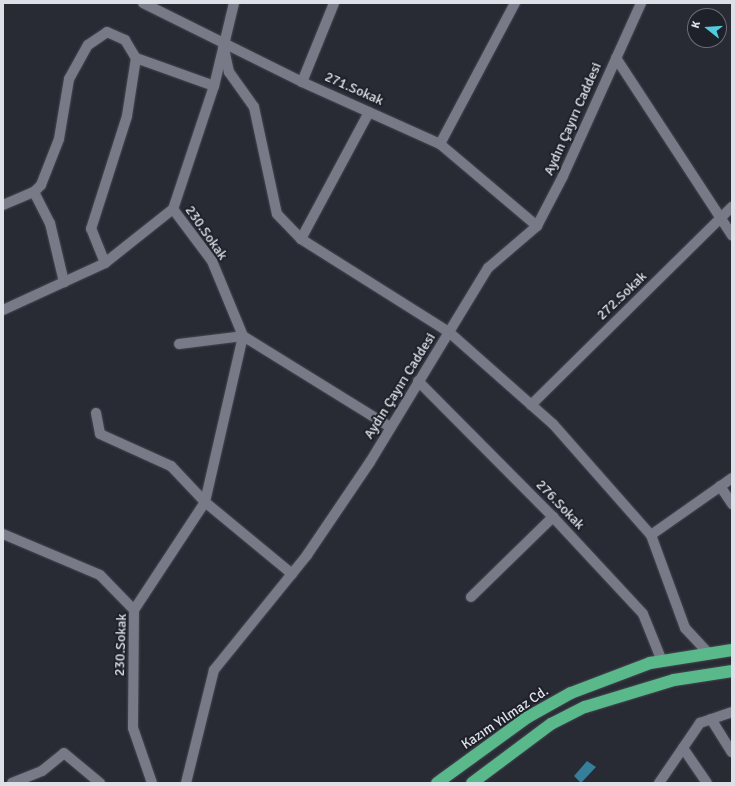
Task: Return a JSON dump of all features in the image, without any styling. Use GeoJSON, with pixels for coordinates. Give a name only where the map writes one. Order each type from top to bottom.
{"type":"FeatureCollection","features":[{"type":"Feature","properties":{"kind":"highway","name":"Kazım Yılmaz Cd."},"geometry":{"type":"LineString","coordinates":[[437,783],[528,717],[571,693],[616,674],[662,661],[732,650]]}},
{"type":"Feature","properties":{"kind":"highway"},"geometry":{"type":"LineString","coordinates":[[472,783],[551,724],[585,707],[674,680],[731,673]]}},
{"type":"Feature","properties":{"kind":"street","name":"271.Sokak"},"geometry":{"type":"LineString","coordinates":[[143,3],[302,82],[440,144],[537,226]]}},
{"type":"Feature","properties":{"kind":"street","name":"230.Sokak"},"geometry":{"type":"LineString","coordinates":[[152,783],[133,728],[134,610],[205,502],[242,336],[212,261],[173,209],[214,86],[234,3]]}},
{"type":"Feature","properties":{"kind":"street"},"geometry":{"type":"LineString","coordinates":[[302,82],[334,3]]}},
{"type":"Feature","properties":{"kind":"street"},"geometry":{"type":"LineString","coordinates":[[440,144],[515,3]]}},
{"type":"Feature","properties":{"kind":"street","name":"Aydın Çayırı Caddesi"},"geometry":{"type":"LineString","coordinates":[[186,783],[214,670],[292,574],[370,462],[389,426],[450,333],[488,268],[537,226],[563,176],[641,3]]}},
{"type":"Feature","properties":{"kind":"street"},"geometry":{"type":"LineString","coordinates":[[3,205],[34,192],[41,185],[59,139],[69,79],[88,45],[107,32],[125,40],[136,58],[214,86]]}},
{"type":"Feature","properties":{"kind":"street"},"geometry":{"type":"LineString","coordinates":[[223,44],[229,72],[254,107],[277,214],[301,240],[450,333],[553,424],[651,536],[685,628],[708,654]]}},
{"type":"Feature","properties":{"kind":"street"},"geometry":{"type":"LineString","coordinates":[[105,263],[91,228],[127,116],[136,58]]}},
{"type":"Feature","properties":{"kind":"street"},"geometry":{"type":"LineString","coordinates":[[616,58],[719,218],[732,235]]}},
{"type":"Feature","properties":{"kind":"street"},"geometry":{"type":"LineString","coordinates":[[301,240],[369,112]]}},
{"type":"Feature","properties":{"kind":"street"},"geometry":{"type":"LineString","coordinates":[[34,192],[50,222],[64,282]]}},
{"type":"Feature","properties":{"kind":"street","name":"272.Sokak"},"geometry":{"type":"LineString","coordinates":[[531,404],[719,218],[732,207]]}},
{"type":"Feature","properties":{"kind":"street"},"geometry":{"type":"LineString","coordinates":[[3,309],[105,263],[173,209]]}},
{"type":"Feature","properties":{"kind":"street"},"geometry":{"type":"LineString","coordinates":[[179,344],[242,336],[389,426]]}},
{"type":"Feature","properties":{"kind":"street","name":"276.Sokak"},"geometry":{"type":"LineString","coordinates":[[418,381],[553,517],[642,614],[662,661]]}},
{"type":"Feature","properties":{"kind":"street"},"geometry":{"type":"LineString","coordinates":[[96,413],[100,434],[171,466],[205,502],[292,574]]}},
{"type":"Feature","properties":{"kind":"street"},"geometry":{"type":"LineString","coordinates":[[651,536],[732,478]]}},
{"type":"Feature","properties":{"kind":"street"},"geometry":{"type":"LineString","coordinates":[[720,486],[732,504]]}},
{"type":"Feature","properties":{"kind":"street"},"geometry":{"type":"LineString","coordinates":[[471,597],[553,517]]}},
{"type":"Feature","properties":{"kind":"street"},"geometry":{"type":"LineString","coordinates":[[3,534],[100,575],[134,610]]}},
{"type":"Feature","properties":{"kind":"street"},"geometry":{"type":"LineString","coordinates":[[658,783],[700,723],[732,712]]}},
{"type":"Feature","properties":{"kind":"street"},"geometry":{"type":"LineString","coordinates":[[710,719],[732,752]]}},
{"type":"Feature","properties":{"kind":"street"},"geometry":{"type":"LineString","coordinates":[[683,748],[707,783]]}},
{"type":"Feature","properties":{"kind":"street"},"geometry":{"type":"LineString","coordinates":[[12,783],[42,771],[64,753],[100,783]]}},
{"type":"Feature","properties":{"kind":"water"},"geometry":{"type":"Polygon","coordinates":[[[587,761],[596,767],[581,783],[574,776],[587,761]]]}}]}
